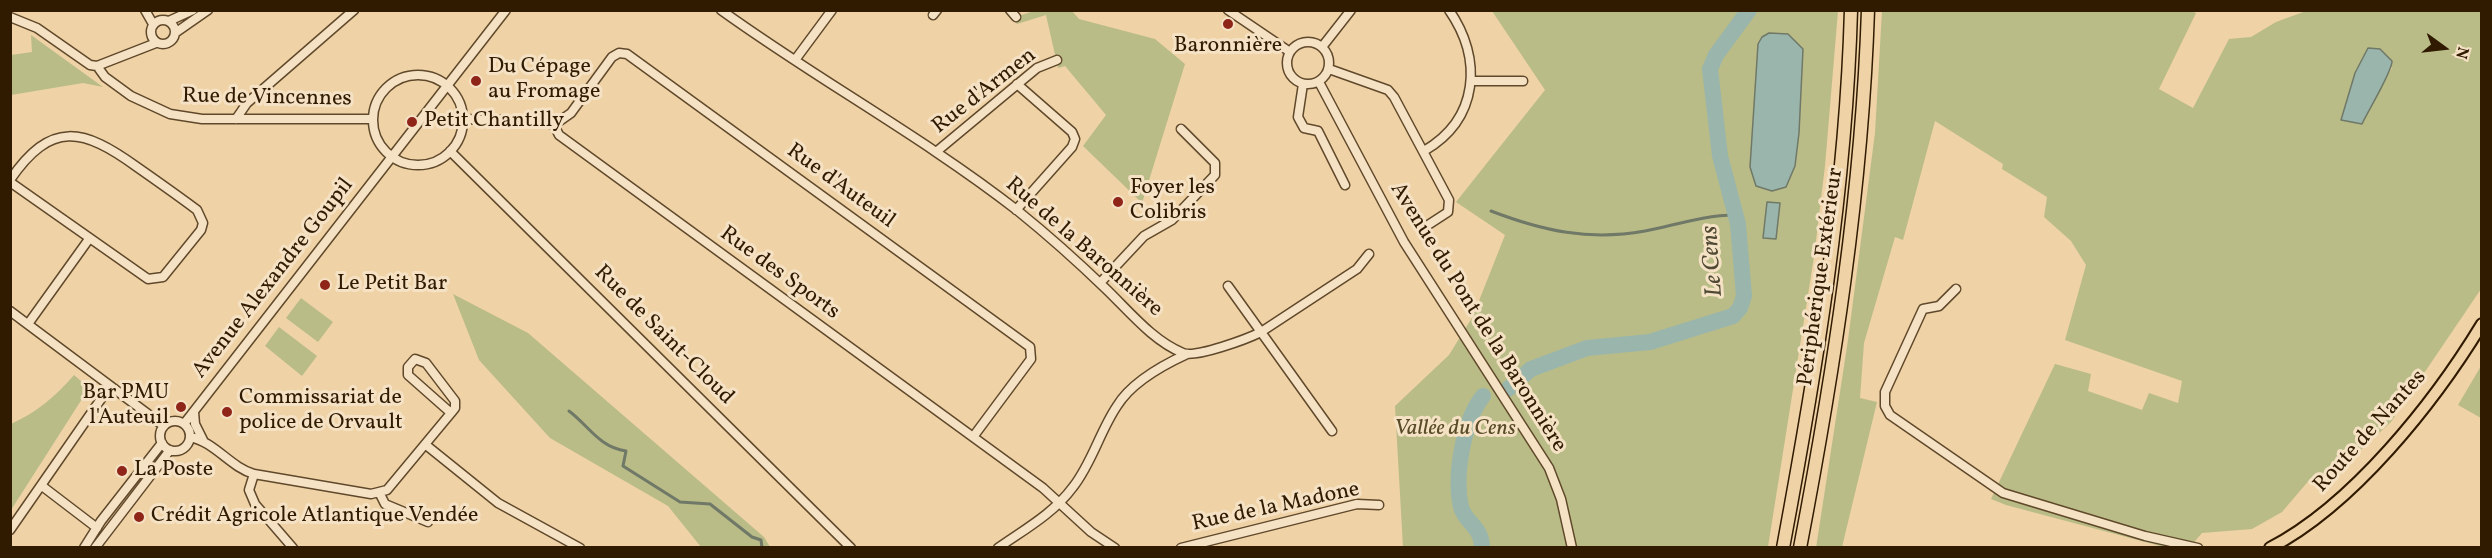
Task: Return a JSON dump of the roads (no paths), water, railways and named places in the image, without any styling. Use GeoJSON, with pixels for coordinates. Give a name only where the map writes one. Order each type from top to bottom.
{"type":"FeatureCollection","features":[{"type":"Feature","properties":{"kind":"highway"},"geometry":{"type":"LineString","coordinates":[[1783,548],[1821,318],[1842,142],[1851,10]]}},
{"type":"Feature","properties":{"kind":"highway","name":"Périphérique Extérieur"},"geometry":{"type":"LineString","coordinates":[[1800,548],[1825,411],[1850,242],[1860,143],[1868,10]]}},
{"type":"Feature","properties":{"kind":"main road","name":"Route de Nantes"},"geometry":{"type":"LineString","coordinates":[[2270,548],[2316,520],[2376,462],[2440,386],[2481,324]]}},
{"type":"Feature","properties":{"kind":"street"},"geometry":{"type":"LineString","coordinates":[[145,10],[153,24],[151,36],[156,43]]}},
{"type":"Feature","properties":{"kind":"street"},"geometry":{"type":"LineString","coordinates":[[153,24],[160,20],[169,21],[193,10]]}},
{"type":"Feature","properties":{"kind":"street"},"geometry":{"type":"LineString","coordinates":[[97,66],[156,43],[168,43],[175,33],[208,10]]}},
{"type":"Feature","properties":{"kind":"street"},"geometry":{"type":"LineString","coordinates":[[236,119],[247,103],[354,10]]}},
{"type":"Feature","properties":{"kind":"street","name":"Avenue Alexandre Goupil"},"geometry":{"type":"LineString","coordinates":[[184,424],[506,10]]}},
{"type":"Feature","properties":{"kind":"street","name":"Rue de la Baronnière"},"geometry":{"type":"LineString","coordinates":[[721,10],[936,152],[1017,210],[1170,347],[1187,354]]}},
{"type":"Feature","properties":{"kind":"street"},"geometry":{"type":"LineString","coordinates":[[795,60],[832,10]]}},
{"type":"Feature","properties":{"kind":"street"},"geometry":{"type":"LineString","coordinates":[[1228,10],[1290,52]]}},
{"type":"Feature","properties":{"kind":"street"},"geometry":{"type":"LineString","coordinates":[[1322,47],[1351,10]]}},
{"type":"Feature","properties":{"kind":"street"},"geometry":{"type":"LineString","coordinates":[[1424,151],[1434,145],[1456,120],[1470,94],[1472,81],[1467,44],[1449,10]]}},
{"type":"Feature","properties":{"kind":"street","name":"Rue de Vincennes"},"geometry":{"type":"LineString","coordinates":[[10,16],[36,28],[90,65],[97,66],[114,84],[153,108],[202,119],[373,119]]}},
{"type":"Feature","properties":{"kind":"street"},"geometry":{"type":"LineString","coordinates":[[169,21],[175,33]]}},
{"type":"Feature","properties":{"kind":"street"},"geometry":{"type":"LineString","coordinates":[[1305,42],[1322,47],[1328,56],[1329,69],[1319,82],[1303,84],[1294,79],[1288,70],[1287,60],[1290,52],[1305,42]]}},
{"type":"Feature","properties":{"kind":"street","name":"Rue d'Auteuil"},"geometry":{"type":"LineString","coordinates":[[554,125],[571,113],[612,57],[619,52],[627,54],[1030,347],[1031,359],[974,437]]}},
{"type":"Feature","properties":{"kind":"street","name":"Rue d'Armen"},"geometry":{"type":"LineString","coordinates":[[936,152],[1037,68],[1057,60]]}},
{"type":"Feature","properties":{"kind":"street"},"geometry":{"type":"LineString","coordinates":[[1329,69],[1388,90],[1395,97],[1450,206],[1444,216],[1428,225]]}},
{"type":"Feature","properties":{"kind":"street"},"geometry":{"type":"LineString","coordinates":[[413,75],[432,77],[447,85],[457,97],[463,118],[461,134],[450,151],[438,160],[424,164],[406,163],[391,156],[380,144],[373,119],[376,102],[386,87],[398,79],[413,75]]}},
{"type":"Feature","properties":{"kind":"street"},"geometry":{"type":"LineString","coordinates":[[1472,81],[1523,81]]}},
{"type":"Feature","properties":{"kind":"street","name":"Avenue du Pont de la Baronnière"},"geometry":{"type":"LineString","coordinates":[[1319,82],[1404,242],[1550,468],[1561,499],[1572,548]]}},
{"type":"Feature","properties":{"kind":"street"},"geometry":{"type":"LineString","coordinates":[[1017,84],[1072,132],[1075,139],[1072,147],[1017,210]]}},
{"type":"Feature","properties":{"kind":"street"},"geometry":{"type":"LineString","coordinates":[[1303,84],[1298,117],[1304,128],[1318,131],[1345,185]]}},
{"type":"Feature","properties":{"kind":"street"},"geometry":{"type":"LineString","coordinates":[[463,118],[541,121],[554,125]]}},
{"type":"Feature","properties":{"kind":"street","name":"Rue des Sports"},"geometry":{"type":"LineString","coordinates":[[554,125],[559,135],[1061,502]]}},
{"type":"Feature","properties":{"kind":"street"},"geometry":{"type":"LineString","coordinates":[[1100,283],[1144,236],[1172,219],[1215,175],[1215,163],[1181,129]]}},
{"type":"Feature","properties":{"kind":"street"},"geometry":{"type":"LineString","coordinates":[[61,137],[88,138],[109,146],[197,210],[203,223],[201,230],[174,264],[163,277],[157,280],[148,279],[89,239],[10,181],[24,161],[47,142],[61,137]]}},
{"type":"Feature","properties":{"kind":"street","name":"Rue de Saint-Cloud"},"geometry":{"type":"LineString","coordinates":[[450,151],[851,548]]}},
{"type":"Feature","properties":{"kind":"street"},"geometry":{"type":"LineString","coordinates":[[28,324],[89,239]]}},
{"type":"Feature","properties":{"kind":"street"},"geometry":{"type":"LineString","coordinates":[[998,548],[1048,514],[1061,502],[1075,485],[1117,405],[1131,390],[1172,361],[1187,354],[1249,338],[1261,332],[1357,269],[1369,254]]}},
{"type":"Feature","properties":{"kind":"street"},"geometry":{"type":"LineString","coordinates":[[1228,286],[1332,431]]}},
{"type":"Feature","properties":{"kind":"street"},"geometry":{"type":"LineString","coordinates":[[1956,289],[1939,306],[1923,309],[1885,392],[1885,406],[1890,415],[1992,488],[2016,498],[2145,536],[2198,548]]}},
{"type":"Feature","properties":{"kind":"street"},"geometry":{"type":"LineString","coordinates":[[10,311],[164,426]]}},
{"type":"Feature","properties":{"kind":"street"},"geometry":{"type":"LineString","coordinates":[[190,437],[202,440],[242,470],[254,474],[371,495],[387,490],[426,445],[455,408],[455,401],[426,363],[415,358],[408,367],[408,375],[451,413]]}},
{"type":"Feature","properties":{"kind":"street"},"geometry":{"type":"LineString","coordinates":[[10,530],[110,386]]}},
{"type":"Feature","properties":{"kind":"street"},"geometry":{"type":"LineString","coordinates":[[194,412],[202,440]]}},
{"type":"Feature","properties":{"kind":"street"},"geometry":{"type":"LineString","coordinates":[[170,450],[162,443],[160,434],[164,426],[176,421],[184,424],[190,437]]}},
{"type":"Feature","properties":{"kind":"street"},"geometry":{"type":"LineString","coordinates":[[95,548],[170,450],[183,448],[190,437]]}},
{"type":"Feature","properties":{"kind":"street"},"geometry":{"type":"LineString","coordinates":[[84,548],[162,443]]}},
{"type":"Feature","properties":{"kind":"street"},"geometry":{"type":"LineString","coordinates":[[426,445],[498,503],[580,548]]}},
{"type":"Feature","properties":{"kind":"street"},"geometry":{"type":"LineString","coordinates":[[254,474],[249,490],[255,504],[292,548]]}},
{"type":"Feature","properties":{"kind":"street"},"geometry":{"type":"LineString","coordinates":[[42,486],[98,528]]}},
{"type":"Feature","properties":{"kind":"street"},"geometry":{"type":"LineString","coordinates":[[380,494],[386,504],[428,522]]}},
{"type":"Feature","properties":{"kind":"street"},"geometry":{"type":"LineString","coordinates":[[1061,502],[1091,531],[1115,548]]}},
{"type":"Feature","properties":{"kind":"street","name":"Rue de la Madone"},"geometry":{"type":"LineString","coordinates":[[1181,548],[1357,504],[1379,505]]}},
{"type":"Feature","properties":{"kind":"water"},"geometry":{"type":"Polygon","coordinates":[[[1769,33],[1788,34],[1803,49],[1795,166],[1786,187],[1772,191],[1756,186],[1750,167],[1758,44],[1762,37],[1769,33]]]}},
{"type":"Feature","properties":{"kind":"water"},"geometry":{"type":"Polygon","coordinates":[[[2368,48],[2380,49],[2392,61],[2391,66],[2362,124],[2341,120],[2355,73],[2368,48]]]}},
{"type":"Feature","properties":{"kind":"water"},"geometry":{"type":"Polygon","coordinates":[[[1767,202],[1780,203],[1776,239],[1763,238],[1767,202]]]}},
{"type":"Feature","properties":{"kind":"waterway","name":"Le Cens"},"geometry":{"type":"LineString","coordinates":[[1508,389],[1531,369],[1587,348],[1650,342],[1733,316],[1740,308],[1744,296],[1738,224],[1720,156],[1710,69],[1716,55],[1749,10]]}},
{"type":"Feature","properties":{"kind":"waterway"},"geometry":{"type":"LineString","coordinates":[[1491,211],[1548,229],[1605,235],[1645,231],[1701,218],[1735,215]]}},
{"type":"Feature","properties":{"kind":"waterway","name":"Le Cens"},"geometry":{"type":"LineString","coordinates":[[1482,548],[1479,535],[1461,507],[1459,481],[1465,434],[1483,396]]}},
{"type":"Feature","properties":{"kind":"waterway"},"geometry":{"type":"LineString","coordinates":[[569,411],[601,441],[626,451],[623,466],[680,502],[710,504],[752,537],[761,540],[762,548]]}},
{"type":"Feature","properties":{"kind":"place","name":"Baronnière"},"geometry":{"type":"Point","coordinates":[1228,24]}},
{"type":"Feature","properties":{"kind":"place","name":"Du Cépage au Fromage"},"geometry":{"type":"Point","coordinates":[476,81]}},
{"type":"Feature","properties":{"kind":"place","name":"Petit Chantilly"},"geometry":{"type":"Point","coordinates":[412,122]}},
{"type":"Feature","properties":{"kind":"place","name":"Foyer les Colibris"},"geometry":{"type":"Point","coordinates":[1118,202]}},
{"type":"Feature","properties":{"kind":"place","name":"Le Petit Bar"},"geometry":{"type":"Point","coordinates":[325,285]}},
{"type":"Feature","properties":{"kind":"place","name":"Bar PMU l'Auteuil"},"geometry":{"type":"Point","coordinates":[181,407]}},
{"type":"Feature","properties":{"kind":"place","name":"Commissariat de police de Orvault"},"geometry":{"type":"Point","coordinates":[227,412]}},
{"type":"Feature","properties":{"kind":"place","name":"La Poste"},"geometry":{"type":"Point","coordinates":[122,471]}},
{"type":"Feature","properties":{"kind":"place","name":"Crédit Agricole Atlantique Vendée"},"geometry":{"type":"Point","coordinates":[139,517]}},
{"type":"Feature","properties":{"kind":"park label","name":"Vallée du Cens"},"geometry":{"type":"Point","coordinates":[1455,430]}}]}
